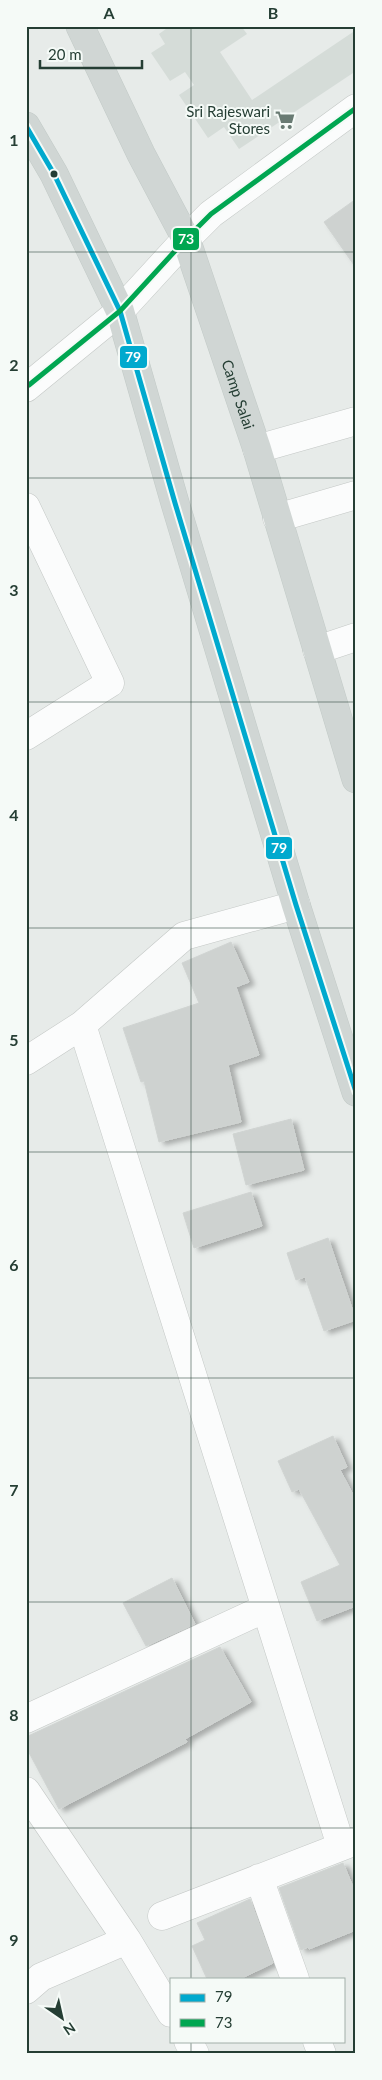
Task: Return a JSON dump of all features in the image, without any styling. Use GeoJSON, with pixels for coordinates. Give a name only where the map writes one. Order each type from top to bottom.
{"type":"FeatureCollection","features":[{"type":"Feature","properties":{"kind":"main road","name":"Camp Salai"},"geometry":{"type":"LineString","coordinates":[[80,26],[141,154],[186,239],[257,449],[317,650],[348,723],[356,779]]}},
{"type":"Feature","properties":{"kind":"main road"},"geometry":{"type":"LineString","coordinates":[[26,126],[54,174],[120,311],[175,503],[296,905],[356,1092]]}},
{"type":"Feature","properties":{"kind":"street"},"geometry":{"type":"LineString","coordinates":[[26,388],[120,311],[211,214],[356,108]]}},
{"type":"Feature","properties":{"kind":"street"},"geometry":{"type":"LineString","coordinates":[[257,449],[356,421]]}},
{"type":"Feature","properties":{"kind":"street"},"geometry":{"type":"LineString","coordinates":[[277,518],[356,495]]}},
{"type":"Feature","properties":{"kind":"street"},"geometry":{"type":"LineString","coordinates":[[26,507],[110,683],[26,736]]}},
{"type":"Feature","properties":{"kind":"street"},"geometry":{"type":"LineString","coordinates":[[317,650],[356,637]]}},
{"type":"Feature","properties":{"kind":"street"},"geometry":{"type":"LineString","coordinates":[[26,1061],[82,1026],[184,936],[296,905]]}},
{"type":"Feature","properties":{"kind":"street"},"geometry":{"type":"LineString","coordinates":[[82,1026],[266,1608],[348,1843],[162,1916]]}},
{"type":"Feature","properties":{"kind":"street"},"geometry":{"type":"LineString","coordinates":[[26,1719],[266,1608]]}},
{"type":"Feature","properties":{"kind":"street"},"geometry":{"type":"LineString","coordinates":[[26,1791],[127,1940],[170,2011]]}},
{"type":"Feature","properties":{"kind":"street"},"geometry":{"type":"LineString","coordinates":[[259,1878],[295,1978]]}},
{"type":"Feature","properties":{"kind":"street"},"geometry":{"type":"LineString","coordinates":[[26,1990],[41,1977],[127,1940]]}},
{"type":"Feature","properties":{"kind":"street"},"geometry":{"type":"LineString","coordinates":[[189,2042],[195,2054]]}},
{"type":"Feature","properties":{"kind":"street"},"geometry":{"type":"LineString","coordinates":[[317,2042],[322,2054]]}},
{"type":"Feature","properties":{"kind":"shaded area"},"geometry":{"type":"Polygon","coordinates":[[[170,26],[241,26],[247,34],[220,52],[252,100],[353,32],[356,37],[356,71],[239,149],[224,127],[208,138],[179,95],[194,85],[185,72],[170,81],[151,53],[165,44],[159,34],[170,26]]]}},
{"type":"Feature","properties":{"kind":"building"},"geometry":{"type":"Polygon","coordinates":[[[356,199],[356,268],[324,222],[356,199]]]}},
{"type":"Feature","properties":{"kind":"building"},"geometry":{"type":"Polygon","coordinates":[[[231,942],[249,982],[236,987],[259,1055],[228,1065],[241,1122],[159,1142],[144,1081],[141,1082],[123,1028],[199,1003],[182,963],[231,942]]]}},
{"type":"Feature","properties":{"kind":"building"},"geometry":{"type":"Polygon","coordinates":[[[291,1119],[304,1170],[246,1185],[233,1134],[291,1119]]]}},
{"type":"Feature","properties":{"kind":"building"},"geometry":{"type":"Polygon","coordinates":[[[251,1192],[262,1226],[194,1248],[183,1213],[251,1192]]]}},
{"type":"Feature","properties":{"kind":"building"},"geometry":{"type":"Polygon","coordinates":[[[328,1238],[356,1320],[324,1331],[305,1277],[296,1280],[287,1253],[328,1238]]]}},
{"type":"Feature","properties":{"kind":"building"},"geometry":{"type":"Polygon","coordinates":[[[333,1436],[347,1467],[340,1470],[356,1500],[356,1606],[317,1621],[301,1582],[340,1565],[299,1489],[292,1492],[278,1461],[333,1436]]]}},
{"type":"Feature","properties":{"kind":"building"},"geometry":{"type":"Polygon","coordinates":[[[172,1578],[195,1624],[146,1646],[123,1603],[172,1578]]]}},
{"type":"Feature","properties":{"kind":"building"},"geometry":{"type":"Polygon","coordinates":[[[220,1647],[251,1702],[185,1739],[187,1742],[59,1809],[26,1747],[26,1737],[220,1647]]]}},
{"type":"Feature","properties":{"kind":"building"},"geometry":{"type":"Polygon","coordinates":[[[343,1863],[356,1894],[356,1930],[309,1949],[308,1947],[301,1950],[279,1888],[343,1863]]]}},
{"type":"Feature","properties":{"kind":"building"},"geometry":{"type":"Polygon","coordinates":[[[250,1899],[273,1963],[242,1978],[207,1978],[192,1946],[205,1940],[197,1923],[250,1899]]]}},
{"type":"Feature","properties":{"kind":"transit line","name":"73"},"geometry":{"type":"LineString","coordinates":[[29,385],[120,311],[211,214],[356,108]]}},
{"type":"Feature","properties":{"kind":"transit line","name":"79"},"geometry":{"type":"LineString","coordinates":[[26,126],[54,174],[120,311],[175,503],[296,905],[356,1092]]}},
{"type":"Feature","properties":{"kind":"place","name":"Sri Rajeswari Stores"},"geometry":{"type":"Point","coordinates":[285,120]}}]}
